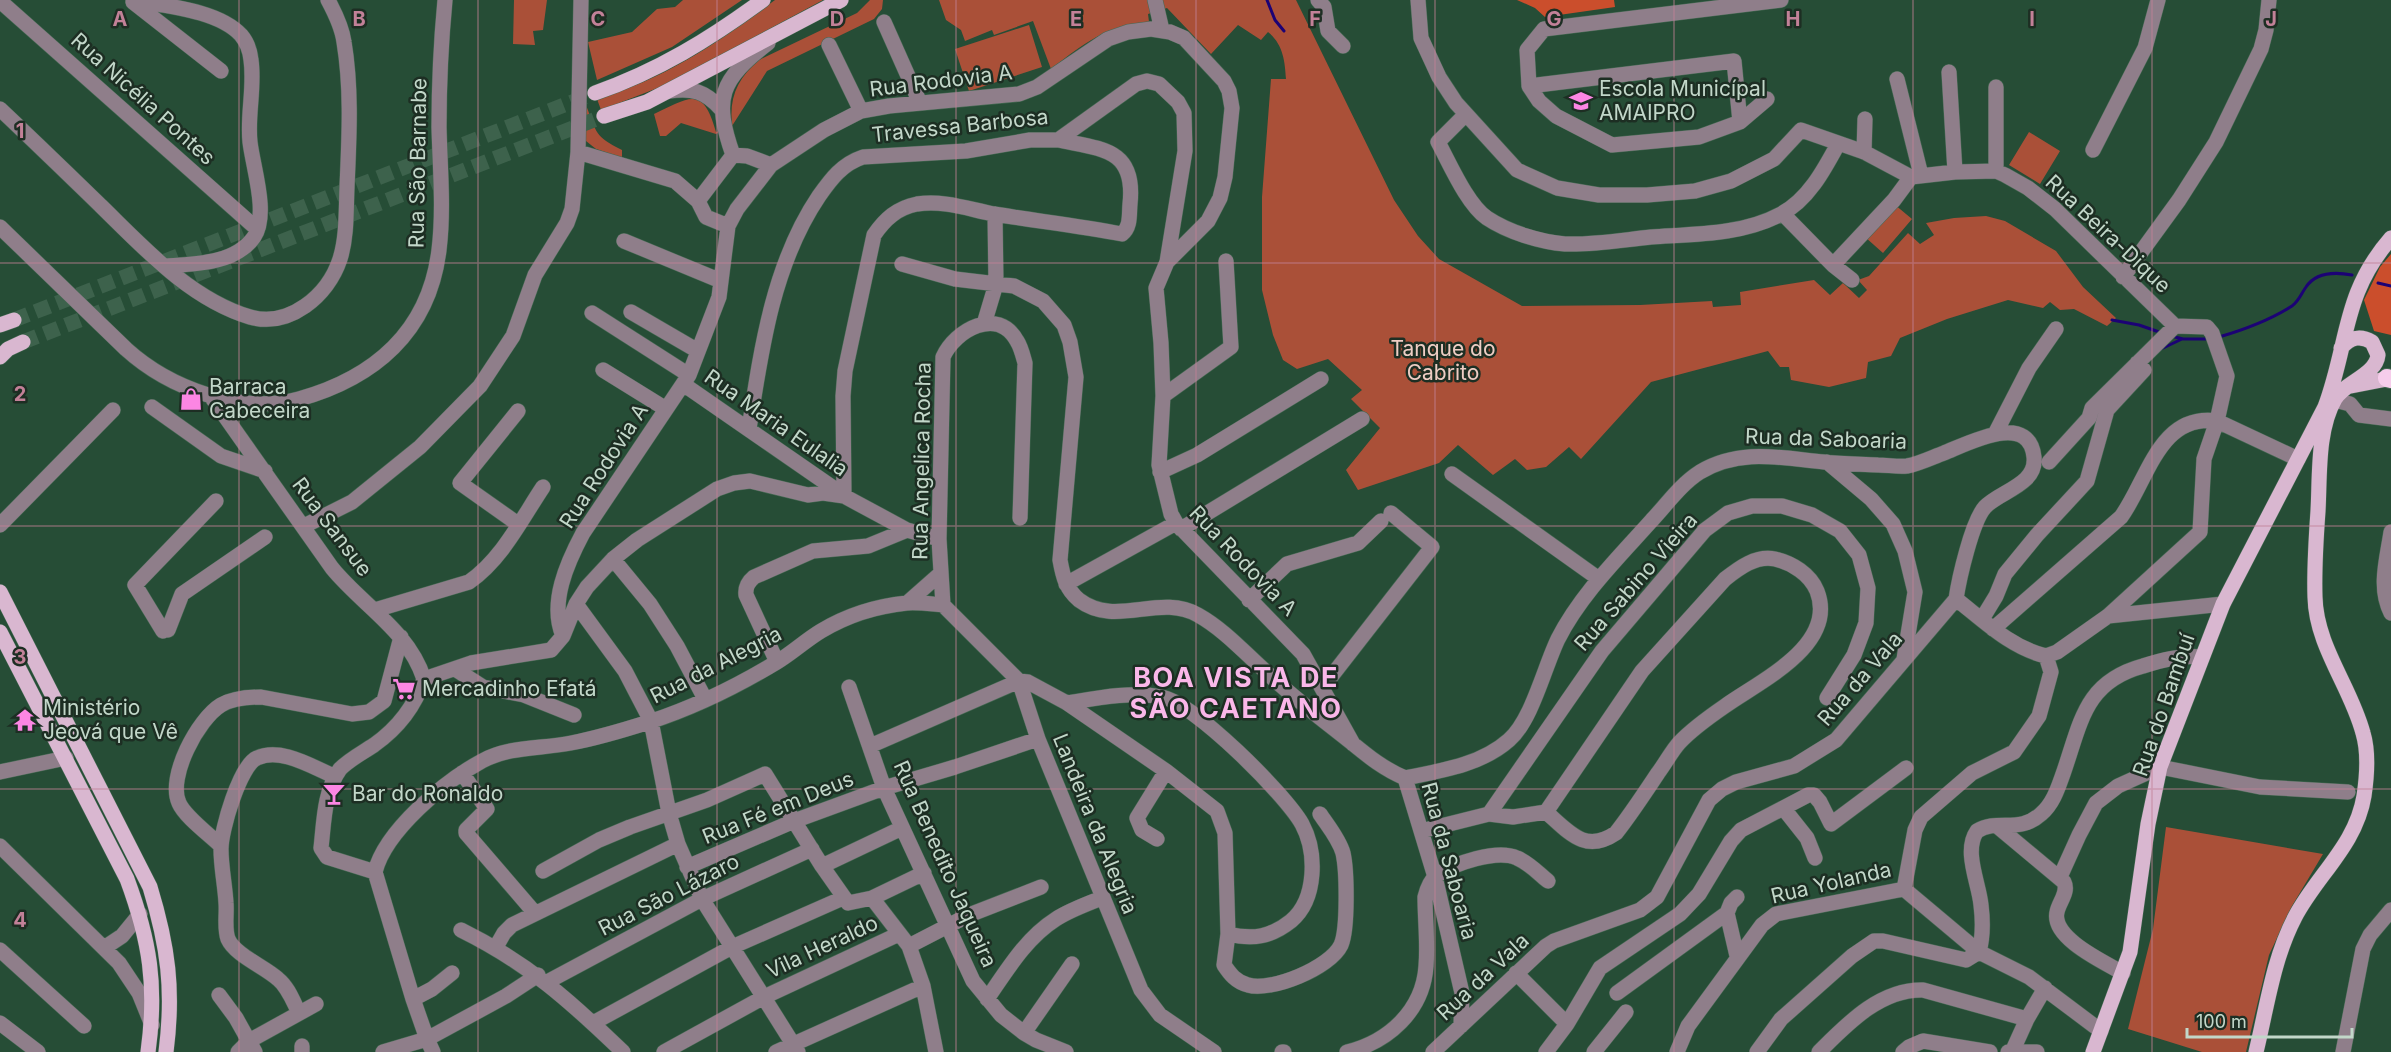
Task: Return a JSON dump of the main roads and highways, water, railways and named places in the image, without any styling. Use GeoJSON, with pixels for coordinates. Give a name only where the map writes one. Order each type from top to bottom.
{"type":"FeatureCollection","features":[{"type":"Feature","properties":{"kind":"main road"},"geometry":{"type":"LineString","coordinates":[[595,93],[636,78],[685,54],[763,0]]}},
{"type":"Feature","properties":{"kind":"main road"},"geometry":{"type":"LineString","coordinates":[[604,116],[647,102],[841,0]]}},
{"type":"Feature","properties":{"kind":"main road","name":"Rua do Bambuí"},"geometry":{"type":"LineString","coordinates":[[2092,1052],[2130,952],[2148,824],[2160,767],[2223,604],[2317,425],[2331,389],[2349,313],[2360,284],[2378,253],[2391,238]]}},
{"type":"Feature","properties":{"kind":"main road"},"geometry":{"type":"LineString","coordinates":[[2256,1052],[2281,948],[2303,904],[2352,835],[2359,817],[2366,783],[2364,734],[2326,645],[2316,610],[2315,563],[2321,463],[2327,423],[2335,400],[2348,386],[2374,366],[2378,355],[2372,342],[2360,337],[2349,339],[2342,348]]}},
{"type":"Feature","properties":{"kind":"main road"},"geometry":{"type":"LineString","coordinates":[[3,353],[23,342]]}},
{"type":"Feature","properties":{"kind":"main road"},"geometry":{"type":"LineString","coordinates":[[2348,386],[2390,378]]}},
{"type":"Feature","properties":{"kind":"main road"},"geometry":{"type":"LineString","coordinates":[[2300,457],[2307,450],[2313,452],[2321,463]]}},
{"type":"Feature","properties":{"kind":"main road"},"geometry":{"type":"LineString","coordinates":[[0,581],[12,616]]}},
{"type":"Feature","properties":{"kind":"main road"},"geometry":{"type":"LineString","coordinates":[[0,592],[150,887],[163,938],[171,989],[166,1052]]}},
{"type":"Feature","properties":{"kind":"main road"},"geometry":{"type":"LineString","coordinates":[[0,632],[127,879],[140,914],[148,943],[152,974],[152,1025],[148,1052]]}},
{"type":"Feature","properties":{"kind":"waterway"},"geometry":{"type":"LineString","coordinates":[[1267,0],[1275,20],[1284,31]]}},
{"type":"Feature","properties":{"kind":"waterway"},"geometry":{"type":"LineString","coordinates":[[2219,337],[2275,316],[2292,306],[2315,278],[2333,274],[2352,275]]}},
{"type":"Feature","properties":{"kind":"waterway"},"geometry":{"type":"LineString","coordinates":[[2378,283],[2391,286]]}},
{"type":"Feature","properties":{"kind":"waterway"},"geometry":{"type":"LineString","coordinates":[[2112,320],[2139,325],[2162,333]]}},
{"type":"Feature","properties":{"kind":"waterway"},"geometry":{"type":"LineString","coordinates":[[2171,336],[2183,339],[2209,339]]}},
{"type":"Feature","properties":{"kind":"waterway"},"geometry":{"type":"LineString","coordinates":[[2161,349],[2182,339]]}},
{"type":"Feature","properties":{"kind":"tunnel"},"geometry":{"type":"LineString","coordinates":[[14,320],[595,93]]}},
{"type":"Feature","properties":{"kind":"tunnel"},"geometry":{"type":"LineString","coordinates":[[23,342],[604,116]]}},
{"type":"Feature","properties":{"kind":"place","name":"Escola Municípal AMAIPRO"},"geometry":{"type":"Point","coordinates":[1581,101]}},
{"type":"Feature","properties":{"kind":"place","name":"Barraca Cabeceira"},"geometry":{"type":"Point","coordinates":[191,399]}},
{"type":"Feature","properties":{"kind":"place","name":"Mercadinho Efatá"},"geometry":{"type":"Point","coordinates":[404,689]}},
{"type":"Feature","properties":{"kind":"place","name":"Ministério Jeová que Vê"},"geometry":{"type":"Point","coordinates":[25,720]}},
{"type":"Feature","properties":{"kind":"place","name":"Bar do Ronaldo"},"geometry":{"type":"Point","coordinates":[334,794]}},
{"type":"Feature","properties":{"kind":"district","name":"BOA VISTA DE SÃO CAETANO"},"geometry":{"type":"Point","coordinates":[1236,694]}},
{"type":"Feature","properties":{"kind":"park label","name":"Tanque do Cabrito"},"geometry":{"type":"Point","coordinates":[1443,361]}}]}
